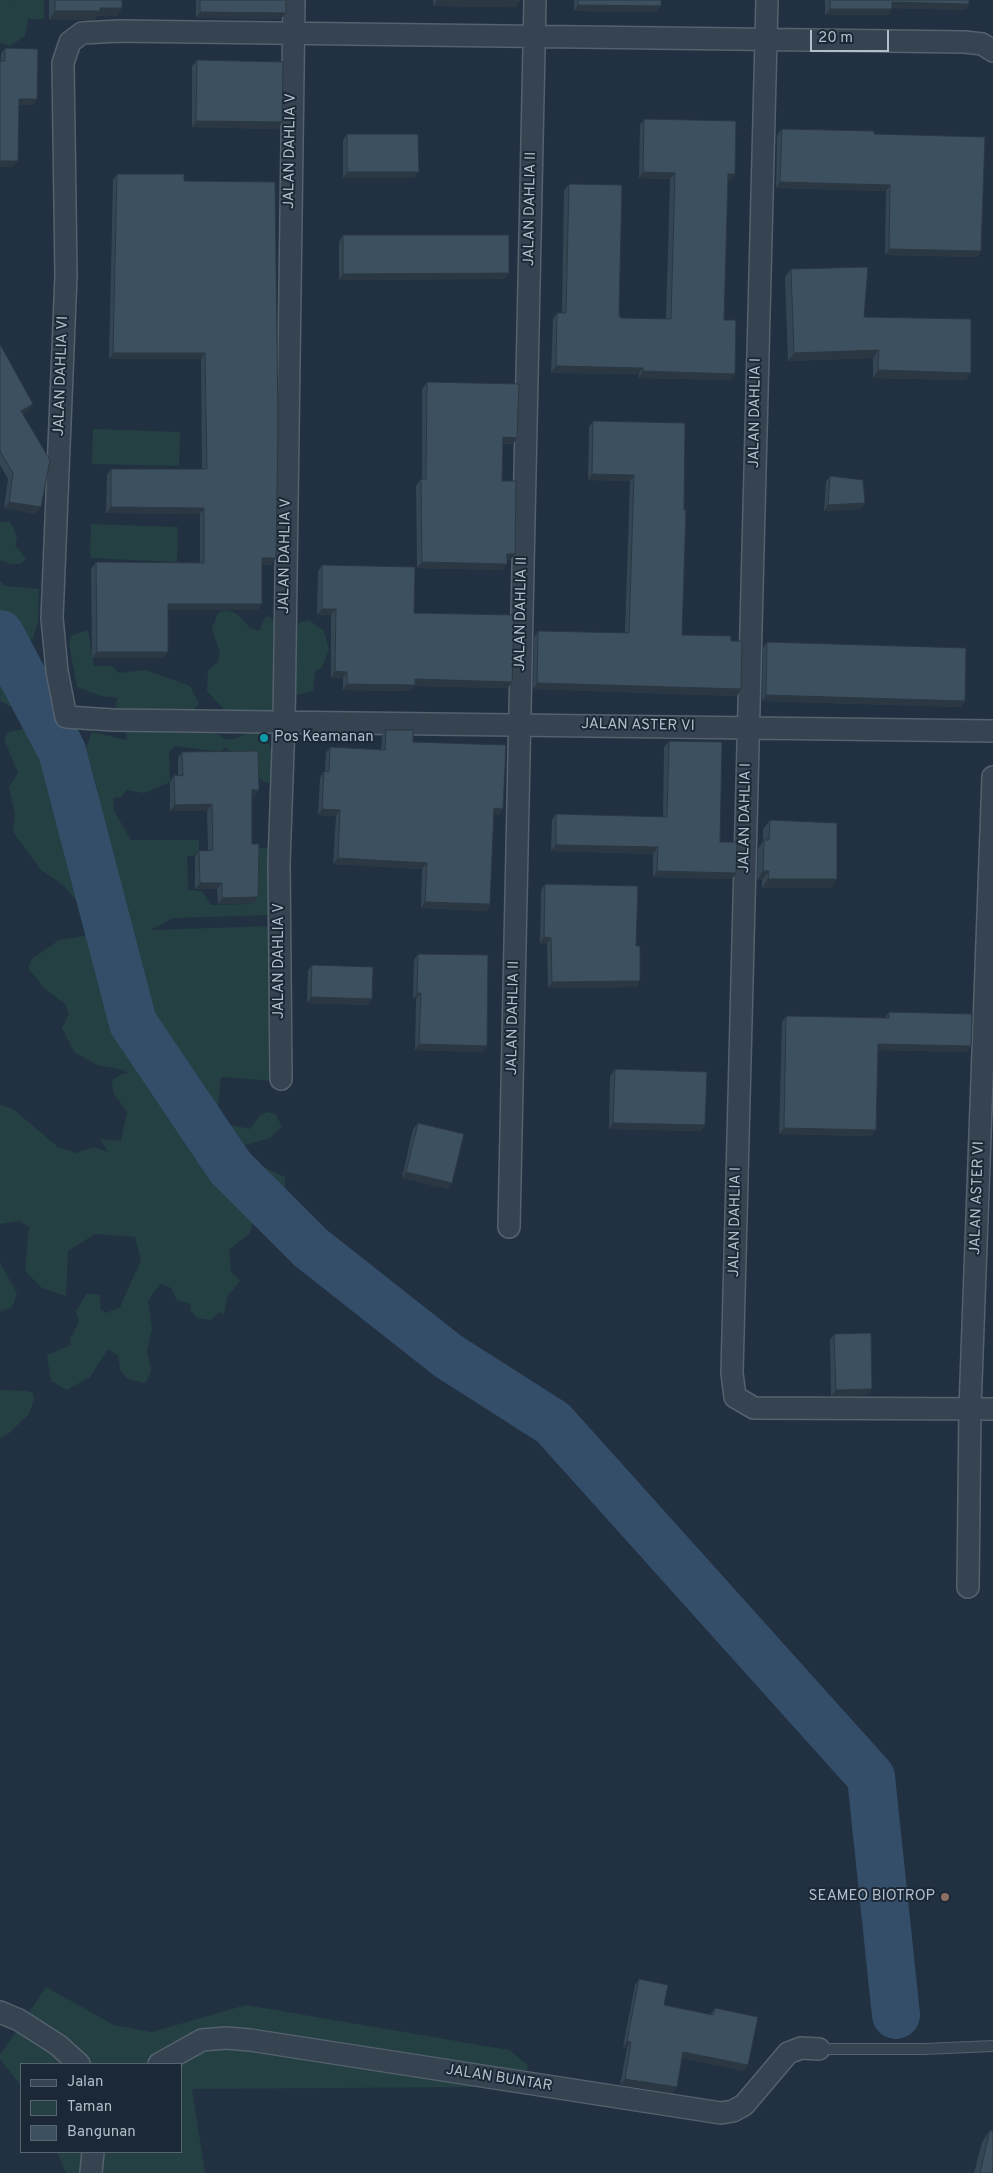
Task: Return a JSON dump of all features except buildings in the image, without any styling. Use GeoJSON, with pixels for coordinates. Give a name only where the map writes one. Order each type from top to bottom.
{"type":"FeatureCollection","features":[{"type":"Feature","properties":{"kind":"street","name":"JALAN DAHLIA V"},"geometry":{"type":"LineString","coordinates":[[281,1079],[279,863],[284,722],[292,33],[294,0]]}},
{"type":"Feature","properties":{"kind":"street","name":"JALAN DAHLIA II"},"geometry":{"type":"LineString","coordinates":[[509,1227],[536,0]]}},
{"type":"Feature","properties":{"kind":"street","name":"JALAN DAHLIA I"},"geometry":{"type":"LineString","coordinates":[[767,0],[732,1373],[735,1397],[754,1408],[970,1409]]}},
{"type":"Feature","properties":{"kind":"street","name":"JALAN DAHLIA VI"},"geometry":{"type":"LineString","coordinates":[[284,722],[113,720],[66,717],[57,671],[52,618],[66,275],[63,63],[70,42],[82,33],[119,31],[292,33]]}},
{"type":"Feature","properties":{"kind":"street"},"geometry":{"type":"LineString","coordinates":[[292,33],[966,42],[982,44],[993,51]]}},
{"type":"Feature","properties":{"kind":"street","name":"JALAN ASTER VI"},"geometry":{"type":"LineString","coordinates":[[284,722],[993,731]]}},
{"type":"Feature","properties":{"kind":"street","name":"JALAN ASTER VI"},"geometry":{"type":"LineString","coordinates":[[968,1587],[970,1409],[993,778]]}},
{"type":"Feature","properties":{"kind":"street"},"geometry":{"type":"LineString","coordinates":[[970,1409],[993,1409]]}},
{"type":"Feature","properties":{"kind":"street"},"geometry":{"type":"LineString","coordinates":[[0,2012],[19,2020],[58,2045],[78,2063]]}},
{"type":"Feature","properties":{"kind":"street","name":"JALAN BUNTAR"},"geometry":{"type":"LineString","coordinates":[[161,2063],[202,2040],[226,2038],[250,2040],[721,2113],[733,2112],[744,2105],[788,2053],[801,2048],[819,2050]]}},
{"type":"Feature","properties":{"kind":"street"},"geometry":{"type":"LineString","coordinates":[[90,2173],[93,2153]]}},
{"type":"Feature","properties":{"kind":"lane"},"geometry":{"type":"LineString","coordinates":[[819,2050],[993,2046]]}},
{"type":"Feature","properties":{"kind":"green space"},"geometry":{"type":"Polygon","coordinates":[[[0,0],[10,0],[10,4],[11,0],[44,0],[44,19],[28,19],[25,36],[10,46],[0,43],[0,0]]]}},
{"type":"Feature","properties":{"kind":"green space"},"geometry":{"type":"Polygon","coordinates":[[[93,429],[180,432],[179,466],[92,464],[93,429]]]}},
{"type":"Feature","properties":{"kind":"green space"},"geometry":{"type":"Polygon","coordinates":[[[10,521],[17,537],[15,545],[26,559],[20,564],[10,564],[0,560],[0,522],[10,521]]]}},
{"type":"Feature","properties":{"kind":"green space"},"geometry":{"type":"Polygon","coordinates":[[[91,524],[178,527],[177,562],[90,558],[91,524]]]}},
{"type":"Feature","properties":{"kind":"green space"},"geometry":{"type":"Polygon","coordinates":[[[0,581],[5,586],[39,589],[38,622],[33,638],[15,649],[16,657],[47,686],[41,693],[27,694],[29,710],[19,711],[0,701],[0,581]]]}},
{"type":"Feature","properties":{"kind":"green space"},"geometry":{"type":"Polygon","coordinates":[[[227,610],[237,614],[250,628],[259,631],[266,616],[275,620],[280,629],[285,654],[299,623],[309,620],[324,631],[329,650],[322,667],[315,672],[313,691],[297,695],[286,684],[279,711],[229,715],[207,691],[208,670],[218,662],[220,653],[212,629],[218,613],[227,610]]]}},
{"type":"Feature","properties":{"kind":"green space"},"geometry":{"type":"Polygon","coordinates":[[[88,630],[94,666],[112,666],[119,673],[146,670],[190,686],[199,704],[181,724],[208,728],[225,739],[235,739],[251,730],[260,732],[272,749],[281,753],[276,786],[261,780],[226,747],[220,752],[175,746],[169,753],[170,782],[144,793],[127,790],[121,797],[113,798],[114,811],[131,840],[199,840],[199,855],[187,856],[188,890],[202,891],[211,905],[249,904],[252,848],[270,848],[274,915],[173,918],[151,930],[274,926],[276,1081],[221,1077],[218,1105],[227,1124],[250,1129],[260,1115],[267,1112],[275,1114],[282,1126],[270,1138],[245,1145],[257,1164],[285,1177],[285,1193],[290,1199],[250,1201],[236,1178],[219,1171],[208,1158],[212,1177],[238,1188],[253,1221],[250,1233],[229,1250],[231,1271],[240,1281],[227,1297],[224,1315],[220,1312],[211,1320],[197,1318],[190,1310],[191,1304],[177,1300],[171,1288],[160,1284],[148,1301],[152,1329],[147,1350],[151,1370],[146,1383],[127,1379],[120,1369],[118,1356],[108,1349],[90,1377],[67,1390],[51,1381],[47,1355],[71,1345],[70,1339],[79,1322],[76,1311],[87,1293],[100,1295],[100,1309],[106,1313],[120,1307],[141,1260],[135,1237],[95,1234],[68,1251],[66,1296],[42,1288],[25,1271],[29,1227],[19,1221],[0,1224],[0,1105],[13,1109],[58,1147],[76,1153],[93,1147],[108,1152],[100,1139],[121,1141],[127,1112],[113,1092],[112,1080],[124,1073],[129,1074],[124,1070],[97,1065],[74,1052],[62,1028],[69,1014],[66,1005],[45,989],[28,968],[32,959],[59,940],[84,936],[93,921],[64,886],[41,870],[13,832],[15,814],[9,787],[18,773],[4,739],[8,732],[24,729],[52,740],[68,739],[86,765],[92,788],[98,791],[86,749],[92,732],[127,740],[125,724],[113,714],[118,698],[101,696],[77,687],[69,644],[71,636],[88,630]]]}},
{"type":"Feature","properties":{"kind":"green space"},"geometry":{"type":"Polygon","coordinates":[[[0,1262],[17,1294],[12,1307],[0,1312],[0,1262]]]}},
{"type":"Feature","properties":{"kind":"green space"},"geometry":{"type":"Polygon","coordinates":[[[0,1390],[33,1393],[34,1400],[29,1414],[9,1433],[0,1438],[0,1390]]]}},
{"type":"Feature","properties":{"kind":"green space"},"geometry":{"type":"Polygon","coordinates":[[[46,1987],[114,2025],[152,2032],[246,2005],[509,2050],[528,2065],[525,2083],[502,2086],[192,2089],[205,2173],[66,2173],[57,2153],[182,2153],[182,2063],[20,2063],[20,2085],[0,2059],[0,2055],[46,1987]]]}},
{"type":"Feature","properties":{"kind":"waterway"},"geometry":{"type":"LineString","coordinates":[[0,634],[62,751],[133,1023],[230,1167],[311,1248],[448,1356],[553,1423],[871,1777],[896,2015]]}},
{"type":"Feature","properties":{"kind":"place","name":"Pos Keamanan"},"geometry":{"type":"Point","coordinates":[264,738]}},
{"type":"Feature","properties":{"kind":"place","name":"SEAMEO BIOTROP"},"geometry":{"type":"Point","coordinates":[945,1897]}}]}
